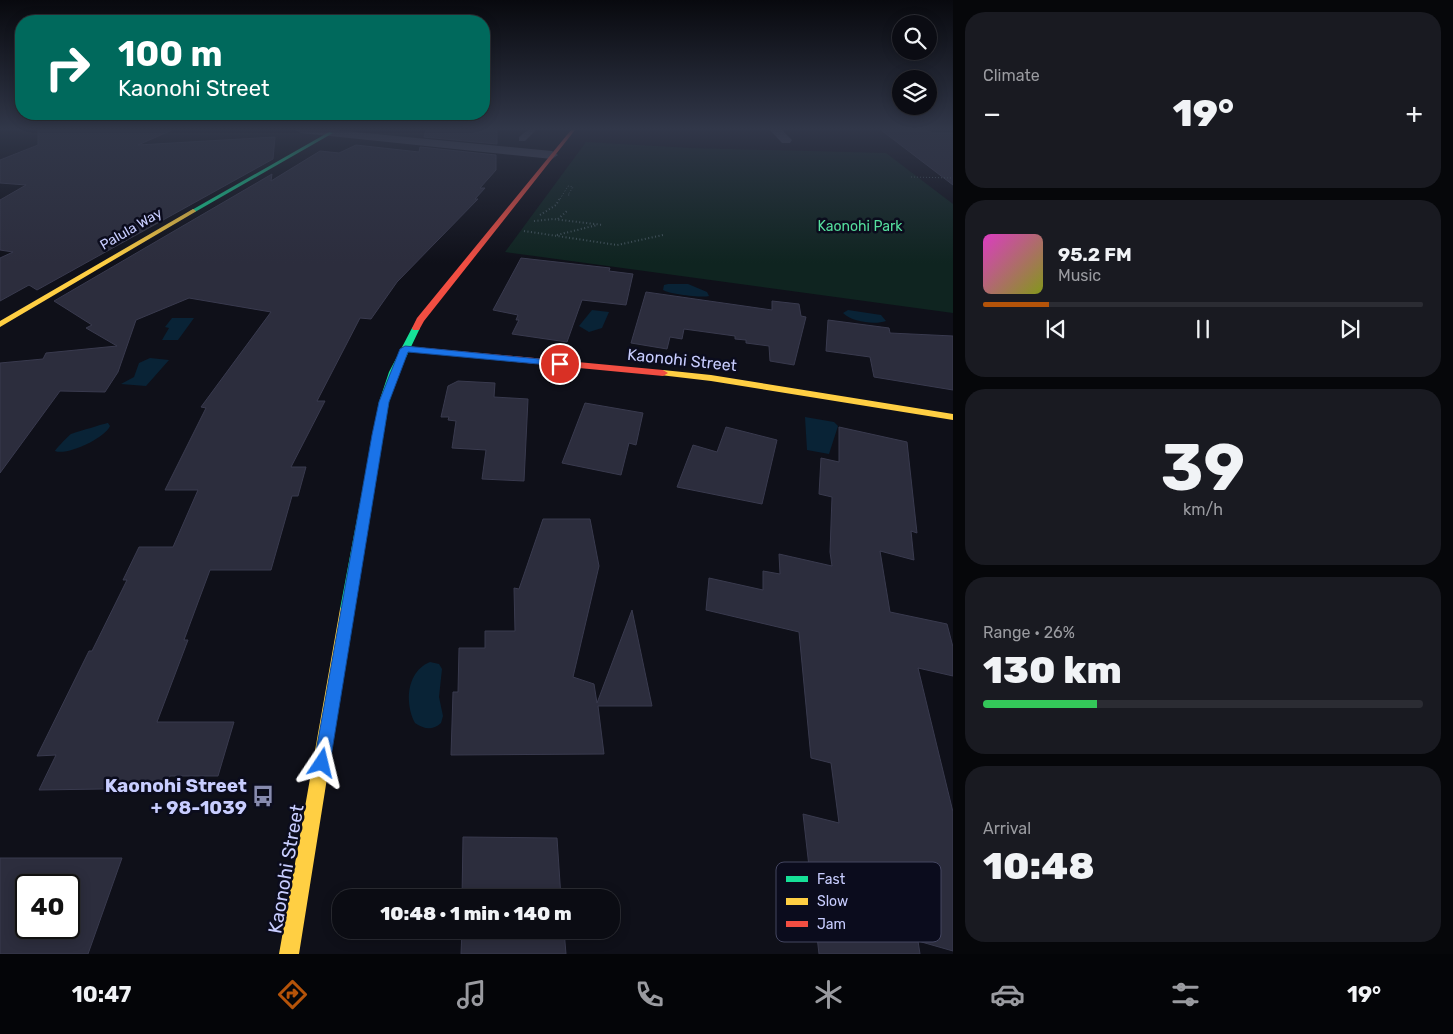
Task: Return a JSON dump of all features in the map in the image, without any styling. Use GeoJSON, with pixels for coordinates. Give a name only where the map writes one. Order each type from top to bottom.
{"type":"FeatureCollection","features":[{"type":"Feature","properties":{"kind":"street","name":"Palula Way"},"geometry":{"type":"LineString","coordinates":[[0,324],[43,296],[250,175]]}},
{"type":"Feature","properties":{"kind":"street","name":"Kaonohi Street"},"geometry":{"type":"LineString","coordinates":[[290,954],[384,402],[405,349],[429,306],[536,175]]}},
{"type":"Feature","properties":{"kind":"street","name":"Kaonohi Street"},"geometry":{"type":"LineString","coordinates":[[405,349],[694,376],[953,417]]}},
{"type":"Feature","properties":{"kind":"path"},"geometry":{"type":"LineString","coordinates":[[911,176],[953,178]]}},
{"type":"Feature","properties":{"kind":"path"},"geometry":{"type":"LineString","coordinates":[[564,186],[572,185]]}},
{"type":"Feature","properties":{"kind":"path"},"geometry":{"type":"LineString","coordinates":[[555,235],[601,225],[558,219],[532,221],[556,205],[568,186],[573,187],[568,195],[571,195]]}},
{"type":"Feature","properties":{"kind":"path"},"geometry":{"type":"LineString","coordinates":[[558,219],[567,211]]}},
{"type":"Feature","properties":{"kind":"path"},"geometry":{"type":"LineString","coordinates":[[519,230],[617,245],[663,236]]}},
{"type":"Feature","properties":{"kind":"green space","name":"Kaonohi Park"},"geometry":{"type":"Polygon","coordinates":[[[562,175],[914,175],[953,204],[953,313],[505,252],[562,175]]]}},
{"type":"Feature","properties":{"kind":"water"},"geometry":{"type":"Polygon","coordinates":[[[688,284],[707,292],[709,296],[686,295],[663,290],[664,285],[688,284]]]}},
{"type":"Feature","properties":{"kind":"water"},"geometry":{"type":"Polygon","coordinates":[[[592,310],[609,312],[602,328],[589,332],[579,326],[592,310]]]}},
{"type":"Feature","properties":{"kind":"water"},"geometry":{"type":"Polygon","coordinates":[[[848,310],[881,315],[886,321],[876,323],[858,321],[843,313],[848,310]]]}},
{"type":"Feature","properties":{"kind":"water"},"geometry":{"type":"Polygon","coordinates":[[[172,318],[194,318],[178,340],[162,340],[169,328],[165,327],[172,318]]]}},
{"type":"Feature","properties":{"kind":"water"},"geometry":{"type":"Polygon","coordinates":[[[150,358],[169,360],[146,386],[121,384],[134,377],[139,363],[150,358]]]}},
{"type":"Feature","properties":{"kind":"water"},"geometry":{"type":"Polygon","coordinates":[[[805,417],[834,422],[838,426],[829,454],[807,450],[805,417]]]}},
{"type":"Feature","properties":{"kind":"water"},"geometry":{"type":"Polygon","coordinates":[[[108,423],[110,426],[107,431],[94,441],[68,451],[55,451],[71,434],[108,423]]]}},
{"type":"Feature","properties":{"kind":"water"},"geometry":{"type":"Polygon","coordinates":[[[430,662],[439,664],[442,669],[439,697],[443,716],[441,723],[428,728],[415,723],[409,706],[409,697],[412,680],[416,673],[422,666],[430,662]]]}},
{"type":"Feature","properties":{"kind":"building"},"geometry":{"type":"Polygon","coordinates":[[[0,175],[245,175],[37,290],[29,285],[0,301],[0,258],[13,252],[0,250],[0,200],[26,185],[0,183],[0,175]]]}},
{"type":"Feature","properties":{"kind":"building"},"geometry":{"type":"Polygon","coordinates":[[[272,175],[271,181],[282,175],[492,175],[480,188],[485,188],[475,199],[478,199],[397,282],[371,319],[360,318],[317,401],[325,401],[291,467],[306,467],[298,496],[292,496],[271,570],[210,570],[184,640],[188,640],[157,722],[234,722],[218,776],[170,776],[166,788],[39,790],[56,755],[37,756],[89,651],[92,651],[127,580],[123,580],[139,547],[173,547],[198,490],[165,490],[206,408],[201,407],[271,312],[189,298],[136,320],[118,372],[105,392],[60,391],[0,473],[0,363],[43,359],[46,353],[117,346],[86,328],[92,325],[54,301],[272,175]]]}},
{"type":"Feature","properties":{"kind":"building"},"geometry":{"type":"Polygon","coordinates":[[[939,175],[953,175],[953,185],[939,175]]]}},
{"type":"Feature","properties":{"kind":"building"},"geometry":{"type":"Polygon","coordinates":[[[521,258],[610,268],[609,271],[633,274],[626,305],[582,300],[567,342],[512,334],[519,320],[516,320],[518,315],[493,310],[521,258]]]}},
{"type":"Feature","properties":{"kind":"building"},"geometry":{"type":"Polygon","coordinates":[[[646,292],[772,310],[772,301],[799,304],[801,316],[806,317],[794,365],[770,361],[769,346],[746,343],[746,340],[735,339],[735,336],[684,329],[682,339],[670,337],[667,349],[631,343],[646,292]]]}},
{"type":"Feature","properties":{"kind":"building"},"geometry":{"type":"Polygon","coordinates":[[[828,320],[889,328],[890,333],[953,336],[953,390],[874,377],[870,357],[826,351],[828,320]]]}},
{"type":"Feature","properties":{"kind":"building"},"geometry":{"type":"Polygon","coordinates":[[[458,381],[495,383],[494,397],[528,399],[524,481],[482,479],[486,450],[452,448],[456,421],[448,420],[449,417],[441,417],[448,386],[458,381]]]}},
{"type":"Feature","properties":{"kind":"building"},"geometry":{"type":"Polygon","coordinates":[[[585,403],[643,413],[636,445],[629,443],[621,475],[562,463],[585,403]]]}},
{"type":"Feature","properties":{"kind":"building"},"geometry":{"type":"Polygon","coordinates":[[[726,427],[777,440],[762,504],[677,487],[693,445],[717,452],[726,427]]]}},
{"type":"Feature","properties":{"kind":"building"},"geometry":{"type":"Polygon","coordinates":[[[839,427],[907,442],[917,533],[911,531],[914,560],[880,551],[890,612],[947,624],[953,647],[953,676],[918,668],[953,812],[953,951],[922,942],[941,942],[941,862],[808,862],[803,814],[839,823],[831,763],[811,758],[799,632],[706,610],[709,578],[763,590],[763,571],[780,574],[779,554],[832,566],[830,552],[832,497],[819,494],[821,458],[839,462],[839,427]]]}},
{"type":"Feature","properties":{"kind":"building"},"geometry":{"type":"Polygon","coordinates":[[[543,519],[590,519],[599,566],[573,677],[594,684],[597,703],[632,610],[652,706],[598,706],[604,754],[451,755],[453,692],[458,692],[459,648],[485,648],[485,631],[515,631],[514,588],[519,589],[543,519]]]}},
{"type":"Feature","properties":{"kind":"building"},"geometry":{"type":"Polygon","coordinates":[[[463,837],[557,838],[560,889],[462,889],[463,837]]]}},
{"type":"Feature","properties":{"kind":"building"},"geometry":{"type":"Polygon","coordinates":[[[0,858],[122,858],[88,954],[0,954],[0,858]]]}},
{"type":"Feature","properties":{"kind":"building"},"geometry":{"type":"Polygon","coordinates":[[[462,939],[565,939],[566,954],[461,954],[462,939]]]}},
{"type":"Feature","properties":{"kind":"building"},"geometry":{"type":"Polygon","coordinates":[[[818,942],[918,942],[920,954],[819,954],[818,942]]]}},
{"type":"Feature","properties":{"kind":"traffic: fast"},"geometry":{"type":"LineString","coordinates":[[193,211],[258,175]]}},
{"type":"Feature","properties":{"kind":"traffic: fast"},"geometry":{"type":"LineString","coordinates":[[347,609],[384,402],[394,372],[416,328]]}},
{"type":"Feature","properties":{"kind":"traffic: slow"},"geometry":{"type":"LineString","coordinates":[[0,324],[193,211]]}},
{"type":"Feature","properties":{"kind":"traffic: slow"},"geometry":{"type":"LineString","coordinates":[[663,373],[711,378],[953,417]]}},
{"type":"Feature","properties":{"kind":"traffic: slow"},"geometry":{"type":"LineString","coordinates":[[289,954],[347,609]]}},
{"type":"Feature","properties":{"kind":"traffic: jam"},"geometry":{"type":"LineString","coordinates":[[416,328],[420,320],[537,175]]}},
{"type":"Feature","properties":{"kind":"traffic: jam"},"geometry":{"type":"LineString","coordinates":[[405,349],[663,373]]}},
{"type":"Feature","properties":{"kind":"place","name":"Kaonohi Street + 98-1039"},"geometry":{"type":"Point","coordinates":[263,796]}},
{"type":"Feature","properties":{"kind":"route"},"geometry":{"type":"LineString","coordinates":[[322,763],[377,435],[384,402],[394,372],[405,349],[560,364]]}}]}
